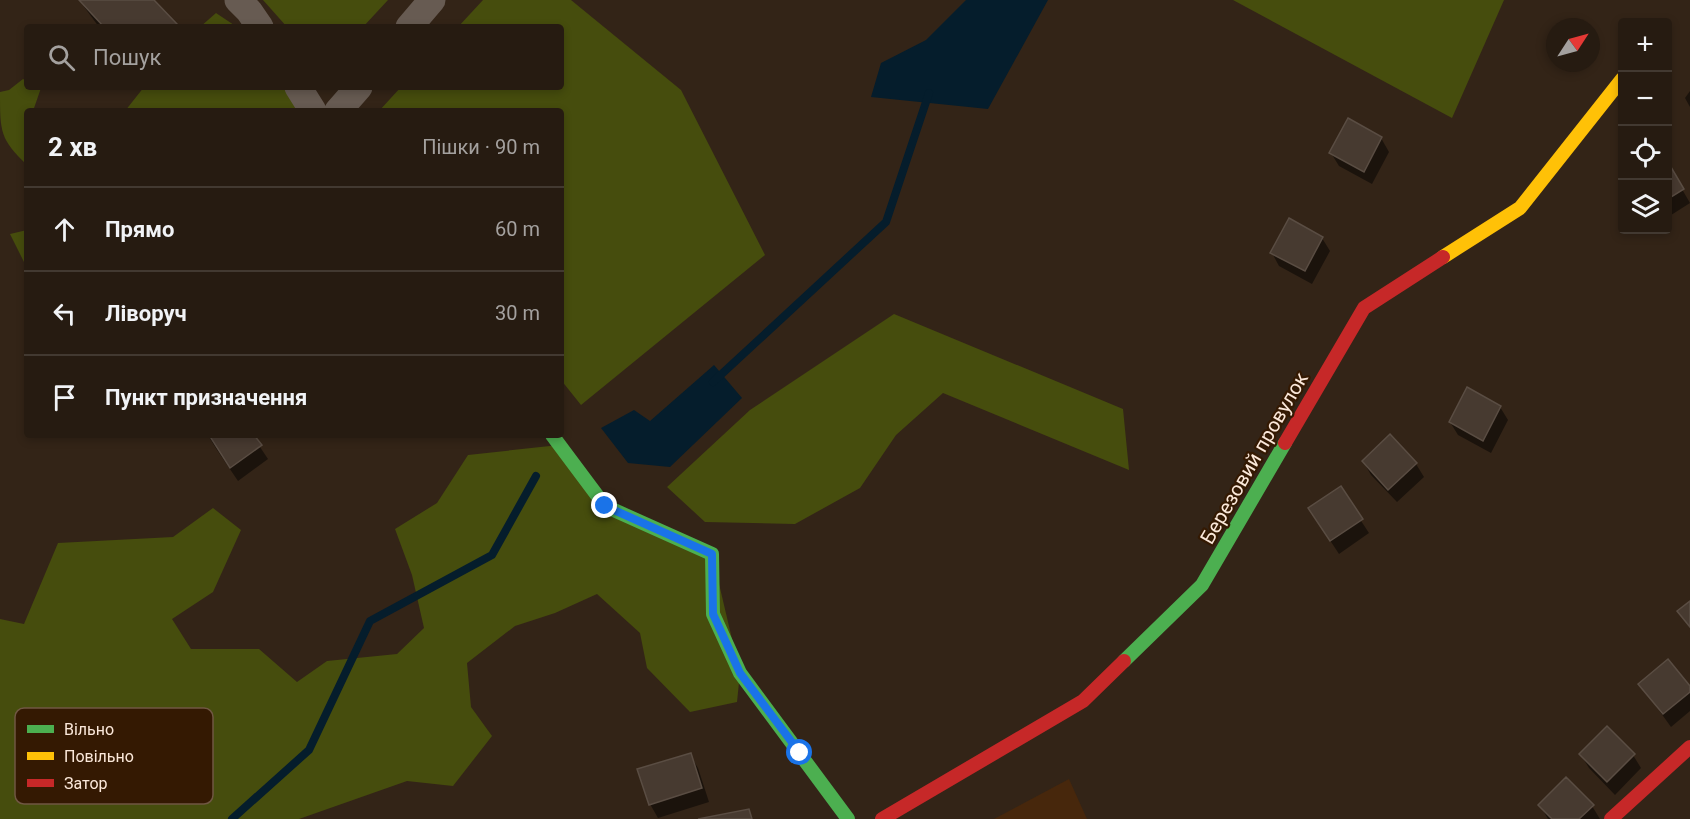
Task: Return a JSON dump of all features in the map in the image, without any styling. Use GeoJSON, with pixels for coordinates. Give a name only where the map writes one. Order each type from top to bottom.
{"type":"FeatureCollection","features":[{"type":"Feature","properties":{"kind":"street"},"geometry":{"type":"LineString","coordinates":[[238,0],[258,24]]}},
{"type":"Feature","properties":{"kind":"street"},"geometry":{"type":"LineString","coordinates":[[412,24],[432,0]]}},
{"type":"Feature","properties":{"kind":"street","name":"Березовий провулок"},"geometry":{"type":"LineString","coordinates":[[882,819],[1083,701],[1202,585],[1364,308],[1520,207],[1618,85]]}},
{"type":"Feature","properties":{"kind":"street"},"geometry":{"type":"LineString","coordinates":[[300,90],[311,108]]}},
{"type":"Feature","properties":{"kind":"street"},"geometry":{"type":"LineString","coordinates":[[341,108],[356,90]]}},
{"type":"Feature","properties":{"kind":"street"},"geometry":{"type":"LineString","coordinates":[[554,438],[605,506],[712,554],[713,614],[740,673],[848,819]]}},
{"type":"Feature","properties":{"kind":"street"},"geometry":{"type":"LineString","coordinates":[[1611,819],[1690,747]]}},
{"type":"Feature","properties":{"kind":"shaded area"},"geometry":{"type":"Polygon","coordinates":[[[1069,779],[1087,819],[994,819],[1069,779]]]}},
{"type":"Feature","properties":{"kind":"green space"},"geometry":{"type":"Polygon","coordinates":[[[263,0],[388,0],[366,24],[284,24],[263,0]]]}},
{"type":"Feature","properties":{"kind":"green space"},"geometry":{"type":"Polygon","coordinates":[[[483,0],[571,0],[681,90],[765,255],[581,405],[564,384],[564,108],[382,108],[398,90],[564,90],[564,24],[461,24],[483,0]]]}},
{"type":"Feature","properties":{"kind":"green space"},"geometry":{"type":"Polygon","coordinates":[[[1233,0],[1504,0],[1452,118],[1233,0]]]}},
{"type":"Feature","properties":{"kind":"green space"},"geometry":{"type":"Polygon","coordinates":[[[216,13],[232,24],[203,24],[216,13]]]}},
{"type":"Feature","properties":{"kind":"green space"},"geometry":{"type":"Polygon","coordinates":[[[23,79],[24,90],[40,90],[34,108],[24,108],[24,162],[11,148],[1,126],[0,92],[9,90],[23,79]]]}},
{"type":"Feature","properties":{"kind":"green space"},"geometry":{"type":"Polygon","coordinates":[[[142,90],[296,90],[311,108],[127,108],[142,90]]]}},
{"type":"Feature","properties":{"kind":"green space"},"geometry":{"type":"Polygon","coordinates":[[[24,231],[24,262],[10,234],[24,231]]]}},
{"type":"Feature","properties":{"kind":"green space"},"geometry":{"type":"Polygon","coordinates":[[[894,314],[1123,409],[1129,470],[943,393],[896,435],[860,488],[795,524],[705,522],[667,487],[750,410],[894,314]]]}},
{"type":"Feature","properties":{"kind":"green space"},"geometry":{"type":"Polygon","coordinates":[[[559,445],[605,506],[712,554],[740,673],[737,702],[690,712],[647,668],[640,633],[597,594],[555,613],[515,626],[467,663],[471,707],[492,736],[453,786],[407,781],[299,819],[0,819],[0,619],[24,624],[58,543],[173,537],[213,508],[241,530],[213,592],[172,619],[191,649],[259,649],[297,682],[327,661],[397,654],[424,628],[412,575],[395,529],[437,503],[468,455],[559,445]]]}},
{"type":"Feature","properties":{"kind":"water"},"geometry":{"type":"Polygon","coordinates":[[[966,0],[1048,0],[988,109],[871,97],[881,63],[926,40],[966,0]]]}},
{"type":"Feature","properties":{"kind":"water"},"geometry":{"type":"Polygon","coordinates":[[[714,365],[742,398],[670,467],[628,463],[601,428],[634,410],[650,421],[714,365]]]}},
{"type":"Feature","properties":{"kind":"building"},"geometry":{"type":"Polygon","coordinates":[[[79,0],[154,0],[177,24],[101,24],[79,0]]]}},
{"type":"Feature","properties":{"kind":"building"},"geometry":{"type":"Polygon","coordinates":[[[1348,118],[1382,137],[1364,172],[1329,153],[1348,118]]]}},
{"type":"Feature","properties":{"kind":"building"},"geometry":{"type":"Polygon","coordinates":[[[1672,169],[1684,189],[1672,196],[1672,169]]]}},
{"type":"Feature","properties":{"kind":"building"},"geometry":{"type":"Polygon","coordinates":[[[1289,218],[1323,237],[1305,271],[1270,253],[1289,218]]]}},
{"type":"Feature","properties":{"kind":"building"},"geometry":{"type":"Polygon","coordinates":[[[1467,387],[1501,406],[1483,441],[1449,422],[1467,387]]]}},
{"type":"Feature","properties":{"kind":"building"},"geometry":{"type":"Polygon","coordinates":[[[1390,434],[1417,463],[1388,490],[1362,461],[1390,434]]]}},
{"type":"Feature","properties":{"kind":"building"},"geometry":{"type":"Polygon","coordinates":[[[211,438],[256,438],[262,445],[230,468],[211,438]]]}},
{"type":"Feature","properties":{"kind":"building"},"geometry":{"type":"Polygon","coordinates":[[[1341,486],[1363,519],[1330,541],[1308,508],[1341,486]]]}},
{"type":"Feature","properties":{"kind":"building"},"geometry":{"type":"Polygon","coordinates":[[[1690,601],[1690,627],[1677,611],[1690,601]]]}},
{"type":"Feature","properties":{"kind":"building"},"geometry":{"type":"Polygon","coordinates":[[[1668,659],[1690,686],[1690,692],[1663,714],[1638,684],[1668,659]]]}},
{"type":"Feature","properties":{"kind":"building"},"geometry":{"type":"Polygon","coordinates":[[[1607,726],[1635,754],[1607,782],[1579,754],[1607,726]]]}},
{"type":"Feature","properties":{"kind":"building"},"geometry":{"type":"Polygon","coordinates":[[[691,753],[702,788],[649,805],[637,769],[691,753]]]}},
{"type":"Feature","properties":{"kind":"building"},"geometry":{"type":"Polygon","coordinates":[[[1566,777],[1594,805],[1579,819],[1552,819],[1538,805],[1566,777]]]}},
{"type":"Feature","properties":{"kind":"building"},"geometry":{"type":"Polygon","coordinates":[[[749,809],[752,819],[698,819],[749,809]]]}},
{"type":"Feature","properties":{"kind":"waterway"},"geometry":{"type":"LineString","coordinates":[[713,382],[886,222],[929,93]]}},
{"type":"Feature","properties":{"kind":"waterway"},"geometry":{"type":"LineString","coordinates":[[232,819],[309,750],[370,621],[492,555],[536,476]]}},
{"type":"Feature","properties":{"kind":"traffic: fast"},"geometry":{"type":"LineString","coordinates":[[554,438],[605,506],[712,554],[713,614],[740,673],[848,819]]}},
{"type":"Feature","properties":{"kind":"traffic: fast"},"geometry":{"type":"LineString","coordinates":[[1124,661],[1202,585],[1285,443]]}},
{"type":"Feature","properties":{"kind":"traffic: slow"},"geometry":{"type":"LineString","coordinates":[[1443,257],[1520,208],[1618,84]]}},
{"type":"Feature","properties":{"kind":"traffic: jam"},"geometry":{"type":"LineString","coordinates":[[1285,443],[1364,308],[1443,257]]}},
{"type":"Feature","properties":{"kind":"traffic: jam"},"geometry":{"type":"LineString","coordinates":[[882,819],[1083,701],[1124,661]]}},
{"type":"Feature","properties":{"kind":"traffic: jam"},"geometry":{"type":"LineString","coordinates":[[1611,819],[1690,747]]}},
{"type":"Feature","properties":{"kind":"route"},"geometry":{"type":"LineString","coordinates":[[605,506],[712,554],[713,614],[740,673],[800,753]]}}]}
